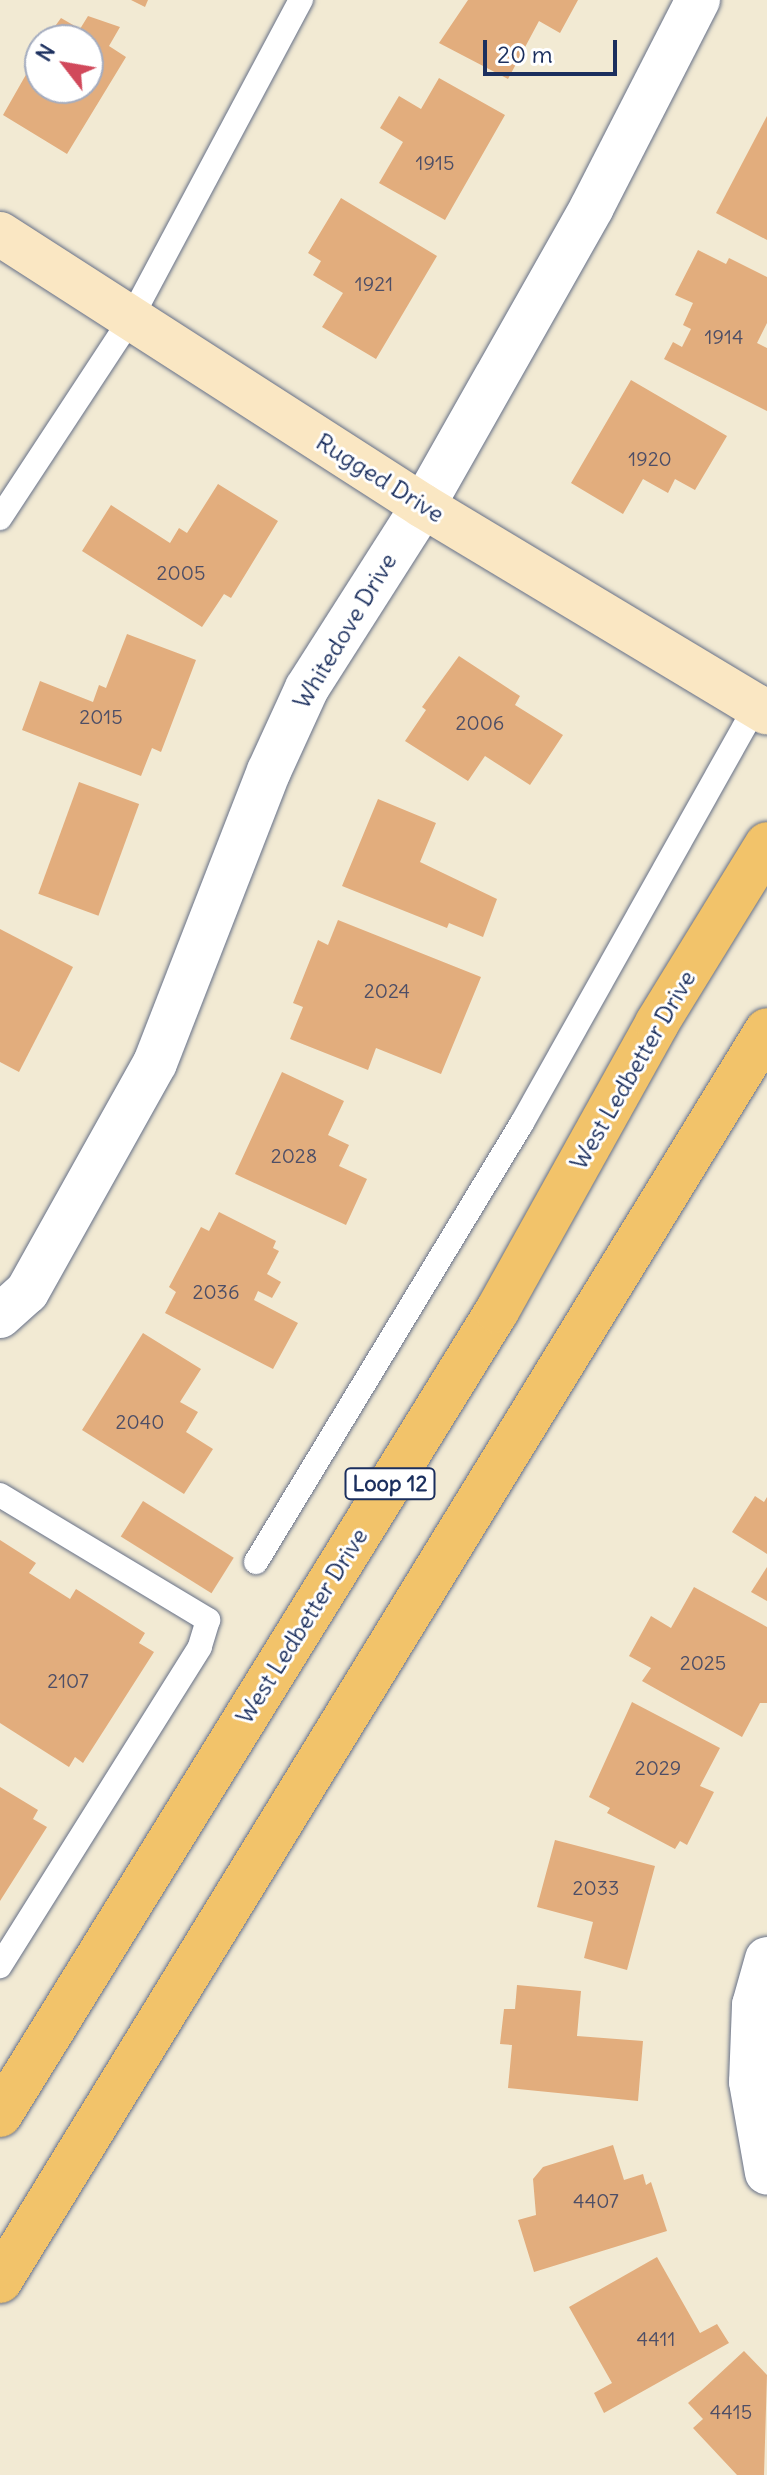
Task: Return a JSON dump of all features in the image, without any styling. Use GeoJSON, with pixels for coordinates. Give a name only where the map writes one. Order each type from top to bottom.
{"type":"FeatureCollection","features":[{"type":"Feature","properties":{"kind":"main road","name":"West Ledbetter Drive"},"geometry":{"type":"LineString","coordinates":[[0,2115],[497,1311],[657,1023],[767,844]]}},
{"type":"Feature","properties":{"kind":"main road","name":"Loop 12"},"geometry":{"type":"LineString","coordinates":[[0,2281],[767,1030]]}},
{"type":"Feature","properties":{"kind":"street","name":"Whitedove Drive"},"geometry":{"type":"LineString","coordinates":[[0,1316],[27,1292],[110,1152],[155,1063],[269,771],[307,688],[423,506],[592,207],[698,0]]}},
{"type":"Feature","properties":{"kind":"street","name":"Rugged Drive"},"geometry":{"type":"LineString","coordinates":[[0,234],[423,506],[763,702]]}},
{"type":"Feature","properties":{"kind":"street"},"geometry":{"type":"LineString","coordinates":[[767,1959],[754,2005],[751,2082],[767,2173]]}},
{"type":"Feature","properties":{"kind":"lane"},"geometry":{"type":"LineString","coordinates":[[0,518],[130,320],[301,0]]}},
{"type":"Feature","properties":{"kind":"lane"},"geometry":{"type":"LineString","coordinates":[[256,1562],[522,1123],[763,702]]}},
{"type":"Feature","properties":{"kind":"lane"},"geometry":{"type":"LineString","coordinates":[[0,1495],[208,1620],[200,1647],[0,1966]]}},
{"type":"Feature","properties":{"kind":"building"},"geometry":{"type":"Polygon","coordinates":[[[131,0],[148,0],[145,7],[131,0]]]}},
{"type":"Feature","properties":{"kind":"building"},"geometry":{"type":"Polygon","coordinates":[[[468,0],[578,0],[560,33],[539,21],[508,79],[439,43],[468,0]]]}},
{"type":"Feature","properties":{"kind":"building"},"geometry":{"type":"Polygon","coordinates":[[[88,16],[120,27],[109,46],[126,57],[104,93],[104,24],[83,24],[88,16]]]}},
{"type":"Feature","properties":{"kind":"building"},"geometry":{"type":"Polygon","coordinates":[[[61,18],[71,24],[57,24],[61,18]]]}},
{"type":"Feature","properties":{"kind":"building"},"geometry":{"type":"Polygon","coordinates":[[[24,78],[24,104],[97,104],[67,154],[3,115],[24,78]]]}},
{"type":"Feature","properties":{"kind":"building"},"geometry":{"type":"Polygon","coordinates":[[[439,78],[505,115],[445,220],[379,183],[403,142],[380,128],[399,96],[421,109],[439,78]]]}},
{"type":"Feature","properties":{"kind":"building"},"geometry":{"type":"Polygon","coordinates":[[[767,116],[767,240],[716,213],[767,116]]]}},
{"type":"Feature","properties":{"kind":"building"},"geometry":{"type":"Polygon","coordinates":[[[341,198],[437,256],[376,359],[322,327],[343,293],[313,275],[321,261],[308,253],[341,198]]]}},
{"type":"Feature","properties":{"kind":"building"},"geometry":{"type":"Polygon","coordinates":[[[698,250],[726,264],[729,258],[767,277],[767,323],[757,343],[767,348],[767,411],[664,359],[673,342],[682,347],[691,329],[683,325],[693,303],[675,295],[698,250]]]}},
{"type":"Feature","properties":{"kind":"building"},"geometry":{"type":"Polygon","coordinates":[[[631,380],[727,436],[695,490],[675,479],[668,493],[643,479],[623,514],[571,483],[631,380]]]}},
{"type":"Feature","properties":{"kind":"building"},"geometry":{"type":"Polygon","coordinates":[[[218,484],[278,521],[231,598],[224,594],[202,627],[82,551],[111,505],[170,543],[179,528],[187,533],[218,484]]]}},
{"type":"Feature","properties":{"kind":"building"},"geometry":{"type":"Polygon","coordinates":[[[127,634],[196,660],[161,752],[152,748],[141,776],[22,730],[40,681],[93,702],[99,685],[106,688],[127,634]]]}},
{"type":"Feature","properties":{"kind":"building"},"geometry":{"type":"Polygon","coordinates":[[[459,656],[520,696],[515,705],[563,735],[530,785],[485,756],[468,781],[405,741],[426,710],[422,707],[459,656]]]}},
{"type":"Feature","properties":{"kind":"building"},"geometry":{"type":"Polygon","coordinates":[[[79,782],[139,804],[98,916],[38,894],[79,782]]]}},
{"type":"Feature","properties":{"kind":"building"},"geometry":{"type":"Polygon","coordinates":[[[378,799],[436,823],[420,862],[497,899],[483,937],[449,923],[447,928],[342,886],[378,799]]]}},
{"type":"Feature","properties":{"kind":"building"},"geometry":{"type":"Polygon","coordinates":[[[338,920],[481,977],[441,1074],[376,1048],[368,1070],[290,1039],[303,1007],[293,1003],[318,940],[328,945],[338,920]]]}},
{"type":"Feature","properties":{"kind":"building"},"geometry":{"type":"Polygon","coordinates":[[[0,929],[73,967],[19,1072],[0,1062],[0,929]]]}},
{"type":"Feature","properties":{"kind":"building"},"geometry":{"type":"Polygon","coordinates":[[[282,1072],[344,1101],[328,1135],[349,1145],[339,1166],[367,1179],[346,1225],[235,1174],[282,1072]]]}},
{"type":"Feature","properties":{"kind":"building"},"geometry":{"type":"Polygon","coordinates":[[[219,1212],[276,1241],[273,1248],[279,1251],[267,1274],[281,1282],[272,1298],[258,1291],[254,1300],[298,1323],[273,1369],[165,1313],[176,1292],[169,1287],[201,1227],[209,1231],[219,1212]]]}},
{"type":"Feature","properties":{"kind":"building"},"geometry":{"type":"Polygon","coordinates":[[[143,1333],[201,1369],[180,1402],[198,1412],[186,1432],[213,1449],[184,1494],[82,1430],[143,1333]]]}},
{"type":"Feature","properties":{"kind":"building"},"geometry":{"type":"Polygon","coordinates":[[[755,1496],[764,1502],[767,1497],[767,1554],[732,1532],[755,1496]]]}},
{"type":"Feature","properties":{"kind":"building"},"geometry":{"type":"Polygon","coordinates":[[[143,1501],[234,1558],[211,1593],[121,1537],[143,1501]]]}},
{"type":"Feature","properties":{"kind":"building"},"geometry":{"type":"Polygon","coordinates":[[[0,1540],[36,1563],[29,1573],[70,1599],[76,1589],[145,1633],[139,1643],[154,1652],[83,1763],[75,1757],[69,1767],[0,1723],[0,1540]]]}},
{"type":"Feature","properties":{"kind":"building"},"geometry":{"type":"Polygon","coordinates":[[[767,1567],[767,1601],[751,1592],[767,1567]]]}},
{"type":"Feature","properties":{"kind":"building"},"geometry":{"type":"Polygon","coordinates":[[[694,1587],[767,1627],[767,1703],[760,1703],[742,1737],[642,1681],[651,1668],[629,1656],[651,1616],[671,1628],[694,1587]]]}},
{"type":"Feature","properties":{"kind":"building"},"geometry":{"type":"Polygon","coordinates":[[[632,1702],[720,1748],[700,1786],[714,1792],[687,1845],[680,1841],[675,1849],[607,1813],[610,1808],[589,1797],[632,1702]]]}},
{"type":"Feature","properties":{"kind":"building"},"geometry":{"type":"Polygon","coordinates":[[[0,1787],[38,1810],[33,1819],[47,1827],[0,1901],[0,1787]]]}},
{"type":"Feature","properties":{"kind":"building"},"geometry":{"type":"Polygon","coordinates":[[[555,1840],[655,1866],[627,1970],[584,1958],[593,1922],[537,1907],[555,1840]]]}},
{"type":"Feature","properties":{"kind":"building"},"geometry":{"type":"Polygon","coordinates":[[[517,1985],[581,1991],[577,2036],[643,2041],[638,2101],[508,2088],[512,2045],[500,2044],[504,2009],[515,2009],[517,1985]]]}},
{"type":"Feature","properties":{"kind":"building"},"geometry":{"type":"Polygon","coordinates":[[[613,2145],[624,2180],[643,2174],[646,2185],[651,2182],[667,2231],[534,2272],[518,2220],[536,2215],[533,2179],[543,2167],[613,2145]]]}},
{"type":"Feature","properties":{"kind":"building"},"geometry":{"type":"Polygon","coordinates":[[[657,2257],[700,2333],[717,2324],[729,2343],[604,2413],[594,2393],[612,2383],[569,2307],[657,2257]]]}},
{"type":"Feature","properties":{"kind":"building"},"geometry":{"type":"Polygon","coordinates":[[[744,2351],[767,2375],[764,2475],[737,2475],[693,2428],[703,2419],[688,2403],[744,2351]]]}}]}
